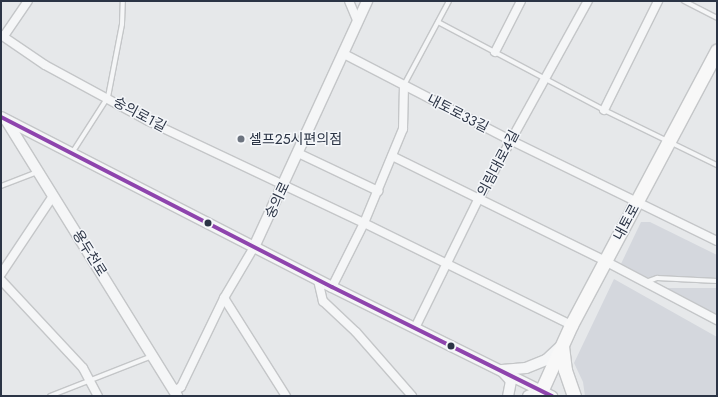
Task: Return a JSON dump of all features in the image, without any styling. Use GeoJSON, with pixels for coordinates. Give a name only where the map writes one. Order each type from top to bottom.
{"type":"FeatureCollection","features":[{"type":"Feature","properties":{"kind":"main road","name":"내토로"},"geometry":{"type":"LineString","coordinates":[[544,394],[571,325],[717,50]]}},
{"type":"Feature","properties":{"kind":"main road"},"geometry":{"type":"LineString","coordinates":[[562,346],[565,370],[574,396]]}},
{"type":"Feature","properties":{"kind":"street"},"geometry":{"type":"LineString","coordinates":[[2,35],[28,1]]}},
{"type":"Feature","properties":{"kind":"street"},"geometry":{"type":"LineString","coordinates":[[349,1],[357,20]]}},
{"type":"Feature","properties":{"kind":"street","name":"숭의로"},"geometry":{"type":"LineString","coordinates":[[176,393],[181,387],[224,298],[254,247],[344,54],[357,20],[367,1]]}},
{"type":"Feature","properties":{"kind":"street"},"geometry":{"type":"LineString","coordinates":[[495,52],[521,1]]}},
{"type":"Feature","properties":{"kind":"street","name":"의림대로4길"},"geometry":{"type":"LineString","coordinates":[[415,328],[478,200],[588,1]]}},
{"type":"Feature","properties":{"kind":"street"},"geometry":{"type":"LineString","coordinates":[[604,110],[658,1]]}},
{"type":"Feature","properties":{"kind":"street","name":"숭의로1길"},"geometry":{"type":"LineString","coordinates":[[2,35],[46,65],[108,97],[148,121],[284,184],[571,325]]}},
{"type":"Feature","properties":{"kind":"street","name":"내토로33길"},"geometry":{"type":"LineString","coordinates":[[344,54],[510,140],[637,200],[717,240]]}},
{"type":"Feature","properties":{"kind":"street"},"geometry":{"type":"LineString","coordinates":[[332,287],[364,223],[403,129],[404,86]]}},
{"type":"Feature","properties":{"kind":"street"},"geometry":{"type":"LineString","coordinates":[[2,116],[72,154],[318,280],[502,370],[544,394]]}},
{"type":"Feature","properties":{"kind":"street","name":"용두천로"},"geometry":{"type":"LineString","coordinates":[[2,116],[176,393]]}},
{"type":"Feature","properties":{"kind":"street"},"geometry":{"type":"LineString","coordinates":[[298,153],[378,191]]}},
{"type":"Feature","properties":{"kind":"street"},"geometry":{"type":"LineString","coordinates":[[392,156],[478,200],[606,261],[717,320]]}},
{"type":"Feature","properties":{"kind":"street"},"geometry":{"type":"LineString","coordinates":[[1,274],[53,196]]}},
{"type":"Feature","properties":{"kind":"street"},"geometry":{"type":"LineString","coordinates":[[1,280],[83,368],[92,381],[98,396]]}},
{"type":"Feature","properties":{"kind":"street"},"geometry":{"type":"LineString","coordinates":[[318,280],[322,301],[356,332],[412,396]]}},
{"type":"Feature","properties":{"kind":"street"},"geometry":{"type":"LineString","coordinates":[[224,298],[286,396]]}},
{"type":"Feature","properties":{"kind":"street"},"geometry":{"type":"LineString","coordinates":[[502,370],[526,368],[546,360],[562,346]]}},
{"type":"Feature","properties":{"kind":"street"},"geometry":{"type":"LineString","coordinates":[[502,370],[511,381],[508,396]]}},
{"type":"Feature","properties":{"kind":"street"},"geometry":{"type":"LineString","coordinates":[[528,396],[544,394]]}},
{"type":"Feature","properties":{"kind":"lane"},"geometry":{"type":"LineString","coordinates":[[72,154],[108,97],[122,24],[123,1]]}},
{"type":"Feature","properties":{"kind":"lane"},"geometry":{"type":"LineString","coordinates":[[404,86],[449,1]]}},
{"type":"Feature","properties":{"kind":"lane"},"geometry":{"type":"LineString","coordinates":[[684,1],[717,18]]}},
{"type":"Feature","properties":{"kind":"lane"},"geometry":{"type":"LineString","coordinates":[[438,22],[604,110],[717,165]]}},
{"type":"Feature","properties":{"kind":"lane"},"geometry":{"type":"LineString","coordinates":[[1,186],[38,172]]}},
{"type":"Feature","properties":{"kind":"lane"},"geometry":{"type":"LineString","coordinates":[[646,282],[657,278],[717,280]]}},
{"type":"Feature","properties":{"kind":"lane"},"geometry":{"type":"LineString","coordinates":[[50,396],[154,356]]}},
{"type":"Feature","properties":{"kind":"shaded area"},"geometry":{"type":"Polygon","coordinates":[[[641,222],[650,222],[717,255],[717,279],[646,277],[619,268],[641,222]]]}},
{"type":"Feature","properties":{"kind":"shaded area"},"geometry":{"type":"Polygon","coordinates":[[[614,279],[717,337],[717,396],[585,396],[583,382],[574,363],[614,279]]]}},
{"type":"Feature","properties":{"kind":"shaded area"},"geometry":{"type":"Polygon","coordinates":[[[660,288],[717,288],[717,316],[660,288]]]}},
{"type":"Feature","properties":{"kind":"transit line"},"geometry":{"type":"LineString","coordinates":[[1,117],[332,287],[552,396]]}},
{"type":"Feature","properties":{"kind":"place","name":"셀프25시편의점"},"geometry":{"type":"Point","coordinates":[241,139]}}]}
